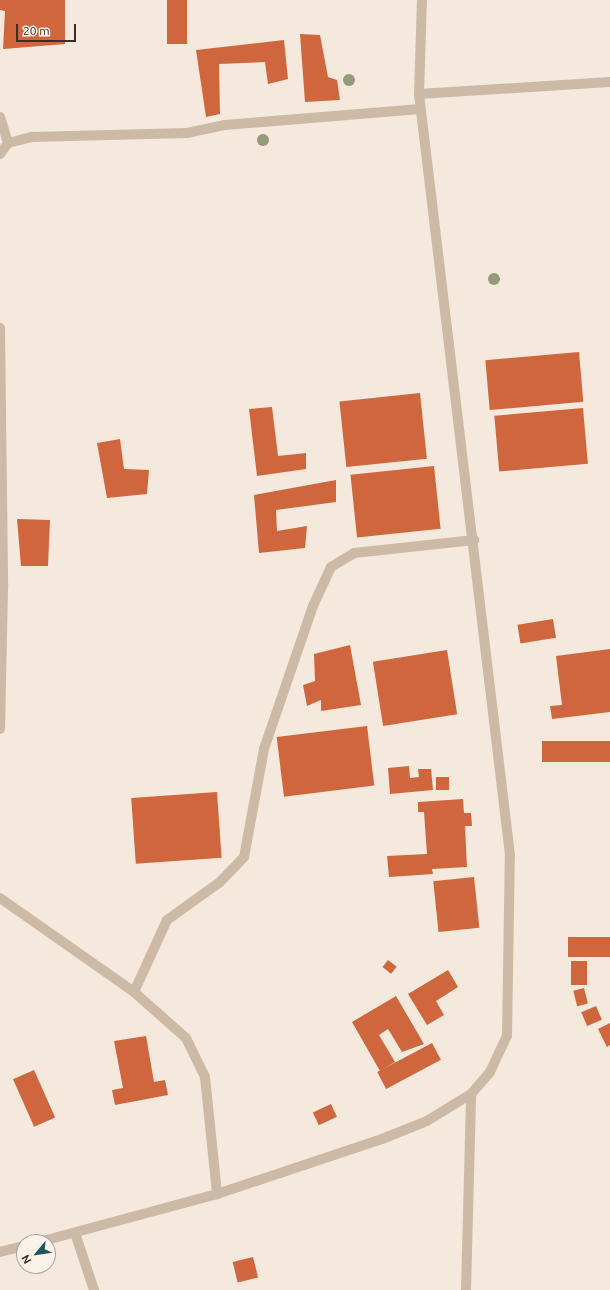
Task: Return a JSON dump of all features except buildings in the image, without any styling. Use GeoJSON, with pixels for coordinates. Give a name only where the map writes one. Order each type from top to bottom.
{"type":"FeatureCollection","features":[{"type":"Feature","properties":{"kind":"street"},"geometry":{"type":"LineString","coordinates":[[56,1238],[217,1194],[388,1136],[427,1121],[471,1094],[490,1072],[507,1036],[510,855],[474,540],[420,109],[419,94],[422,0]]}},
{"type":"Feature","properties":{"kind":"street"},"geometry":{"type":"LineString","coordinates":[[419,94],[610,82]]}},
{"type":"Feature","properties":{"kind":"street"},"geometry":{"type":"LineString","coordinates":[[0,154],[8,143],[32,138],[187,133],[224,125],[420,109]]}},
{"type":"Feature","properties":{"kind":"street"},"geometry":{"type":"LineString","coordinates":[[0,117],[8,143]]}},
{"type":"Feature","properties":{"kind":"street"},"geometry":{"type":"LineString","coordinates":[[0,328],[3,588],[0,729]]}},
{"type":"Feature","properties":{"kind":"street"},"geometry":{"type":"LineString","coordinates":[[134,992],[168,920],[220,882],[244,857],[264,749],[313,606],[331,567],[354,554],[474,540]]}},
{"type":"Feature","properties":{"kind":"street"},"geometry":{"type":"LineString","coordinates":[[0,898],[134,992],[186,1038],[205,1077],[217,1194]]}},
{"type":"Feature","properties":{"kind":"street"},"geometry":{"type":"LineString","coordinates":[[466,1290],[471,1094]]}},
{"type":"Feature","properties":{"kind":"street"},"geometry":{"type":"LineString","coordinates":[[75,1233],[94,1290]]}},
{"type":"Feature","properties":{"kind":"street"},"geometry":{"type":"LineString","coordinates":[[0,1252],[16,1248]]}}]}
